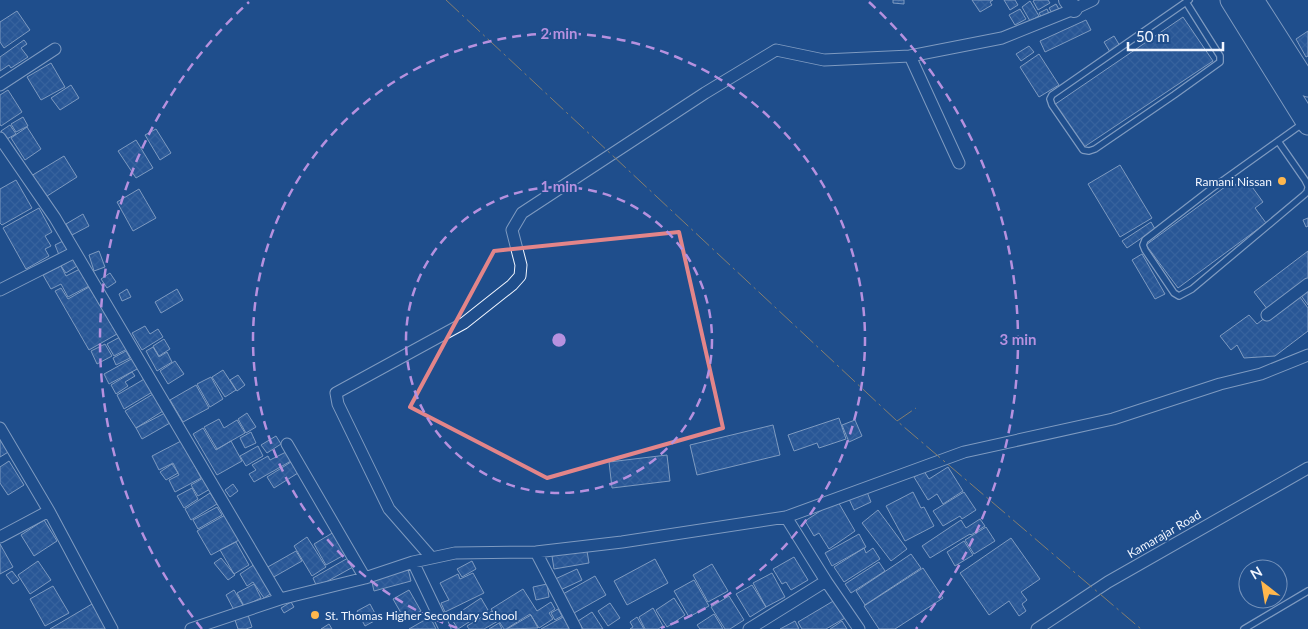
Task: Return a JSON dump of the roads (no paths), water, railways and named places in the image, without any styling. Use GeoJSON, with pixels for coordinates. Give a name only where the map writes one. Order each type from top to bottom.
{"type":"FeatureCollection","features":[{"type":"Feature","properties":{"kind":"highway"},"geometry":{"type":"LineString","coordinates":[[1231,0],[1306,121]]}},
{"type":"Feature","properties":{"kind":"highway"},"geometry":{"type":"LineString","coordinates":[[1253,0],[1308,86]]}},
{"type":"Feature","properties":{"kind":"street"},"geometry":{"type":"LineString","coordinates":[[431,557],[389,509],[338,404],[336,393],[464,323],[512,285],[520,276],[521,265],[512,230],[522,213],[776,50],[824,60],[910,56],[1002,38],[1070,5],[1093,0]]}},
{"type":"Feature","properties":{"kind":"street"},"geometry":{"type":"LineString","coordinates":[[0,85],[55,48]]}},
{"type":"Feature","properties":{"kind":"street"},"geometry":{"type":"LineString","coordinates":[[910,56],[959,163]]}},
{"type":"Feature","properties":{"kind":"street"},"geometry":{"type":"LineString","coordinates":[[0,138],[55,218],[280,599]]}},
{"type":"Feature","properties":{"kind":"street"},"geometry":{"type":"LineString","coordinates":[[0,290],[75,252]]}},
{"type":"Feature","properties":{"kind":"street"},"geometry":{"type":"LineString","coordinates":[[1267,315],[1308,284]]}},
{"type":"Feature","properties":{"kind":"street"},"geometry":{"type":"LineString","coordinates":[[191,629],[280,599],[364,578],[431,557],[455,553],[536,552],[622,542],[786,517],[964,452],[1113,418],[1220,384],[1261,374],[1308,355]]}},
{"type":"Feature","properties":{"kind":"street"},"geometry":{"type":"LineString","coordinates":[[0,428],[49,511],[112,629]]}},
{"type":"Feature","properties":{"kind":"street"},"geometry":{"type":"LineString","coordinates":[[288,444],[364,578]]}},
{"type":"Feature","properties":{"kind":"street","name":"Kamarajar Road"},"geometry":{"type":"LineString","coordinates":[[1037,629],[1108,582],[1308,468]]}},
{"type":"Feature","properties":{"kind":"street"},"geometry":{"type":"LineString","coordinates":[[0,537],[49,511]]}},
{"type":"Feature","properties":{"kind":"street"},"geometry":{"type":"LineString","coordinates":[[786,517],[859,629]]}},
{"type":"Feature","properties":{"kind":"street"},"geometry":{"type":"LineString","coordinates":[[536,552],[576,629]]}},
{"type":"Feature","properties":{"kind":"street"},"geometry":{"type":"LineString","coordinates":[[413,562],[445,629]]}},
{"type":"Feature","properties":{"kind":"street"},"geometry":{"type":"LineString","coordinates":[[749,629],[826,581]]}},
{"type":"Feature","properties":{"kind":"lane"},"geometry":{"type":"LineString","coordinates":[[1187,1],[1220,56],[1220,62],[1095,148],[1089,151],[1084,150],[1052,105],[1050,99],[1052,95],[1187,1]]}},
{"type":"Feature","properties":{"kind":"lane"},"geometry":{"type":"LineString","coordinates":[[1278,141],[1306,180],[1307,192],[1192,289],[1179,296],[1174,292],[1145,250],[1144,240],[1211,189],[1278,141],[1306,121]]}},
{"type":"Feature","properties":{"kind":"lane"},"geometry":{"type":"LineString","coordinates":[[1244,629],[1308,591]]}},
{"type":"Feature","properties":{"kind":"place","name":"Ramani Nissan"},"geometry":{"type":"Point","coordinates":[1282,181]}},
{"type":"Feature","properties":{"kind":"place","name":"St. Thomas Higher Secondary School"},"geometry":{"type":"Point","coordinates":[315,615]}}]}
